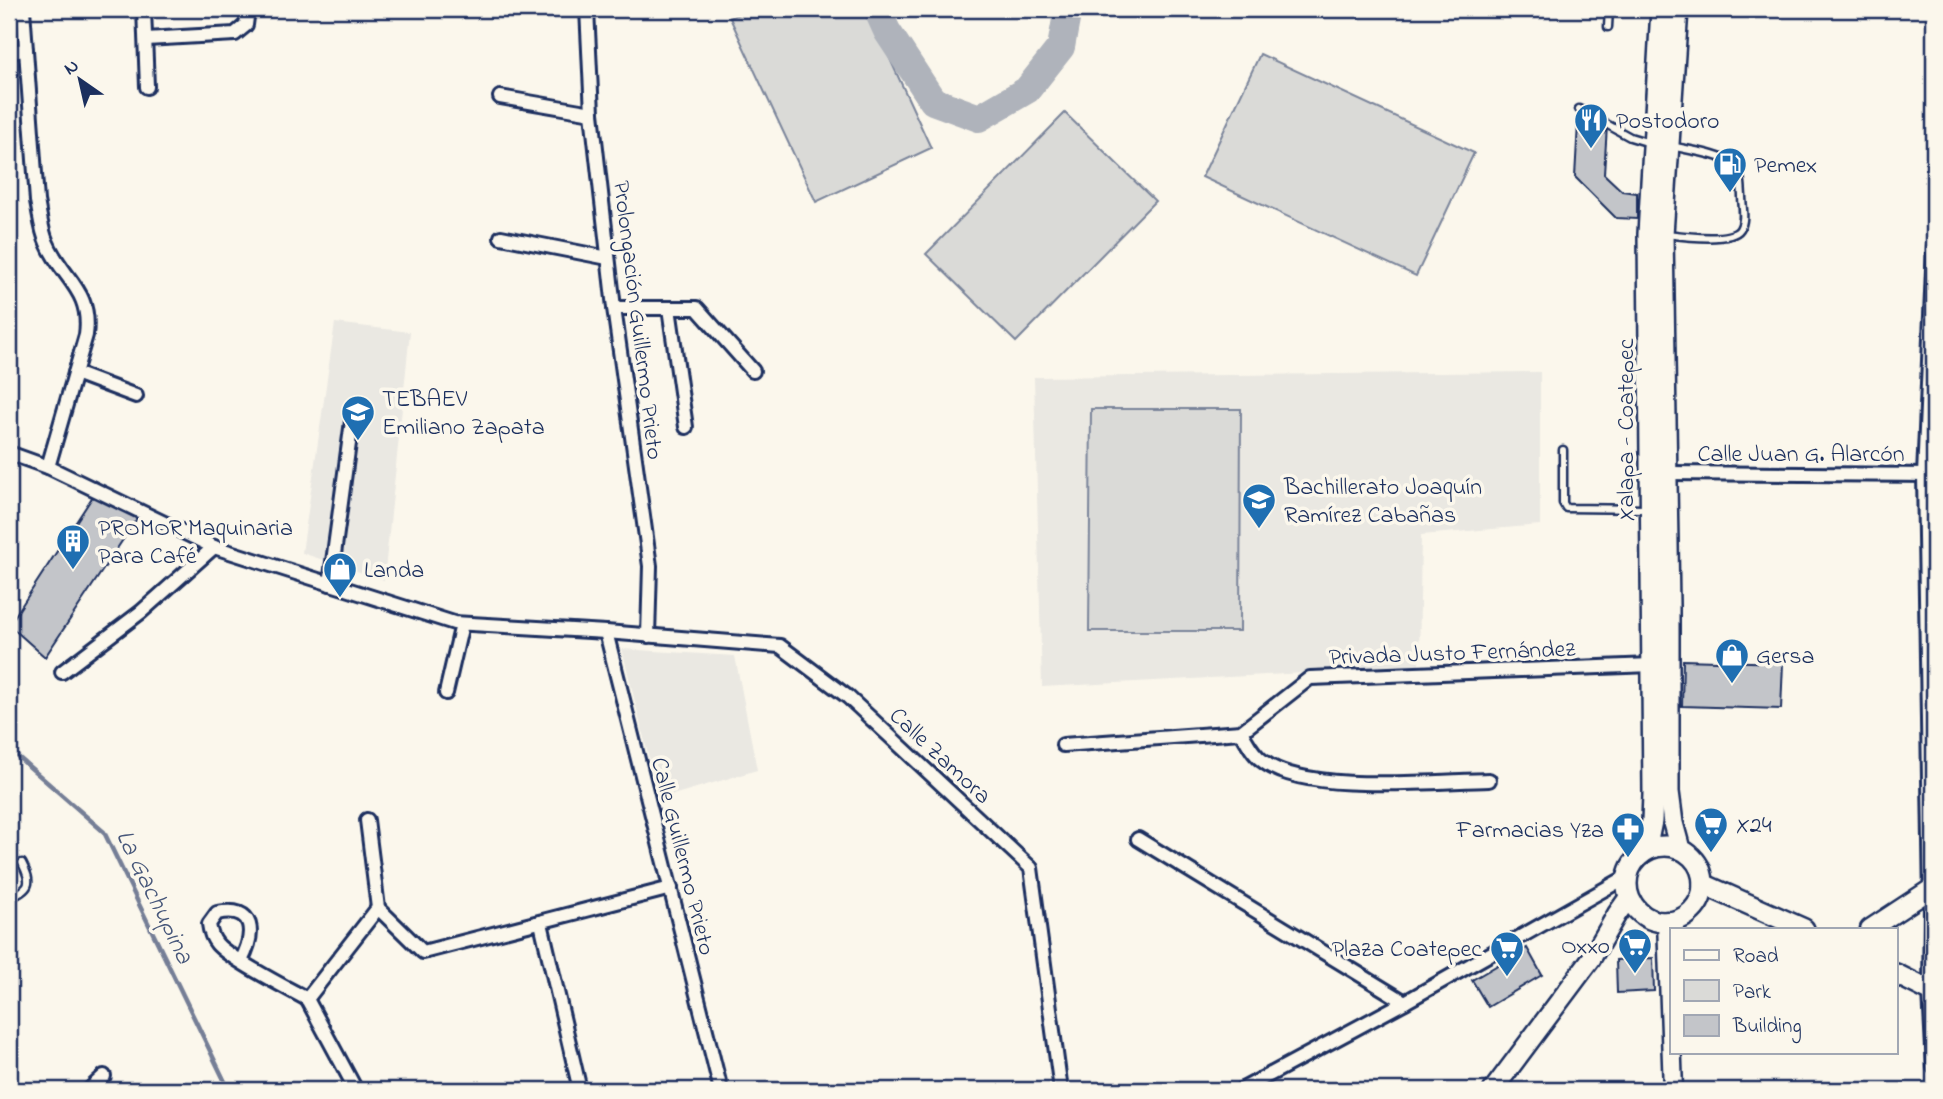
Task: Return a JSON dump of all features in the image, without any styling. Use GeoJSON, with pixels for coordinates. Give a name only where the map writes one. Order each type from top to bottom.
{"type":"FeatureCollection","features":[{"type":"Feature","properties":{"kind":"main road","name":"Xalapa - Coatepec"},"geometry":{"type":"LineString","coordinates":[[1661,9],[1661,145]]}},
{"type":"Feature","properties":{"kind":"main road","name":"Xalapa - Coatepec"},"geometry":{"type":"LineString","coordinates":[[1646,850],[1652,821],[1650,509],[1655,234],[1661,145],[1678,9]]}},
{"type":"Feature","properties":{"kind":"main road","name":"Xalapa - Coatepec"},"geometry":{"type":"LineString","coordinates":[[1655,234],[1667,473],[1669,792],[1673,823],[1681,849]]}},
{"type":"Feature","properties":{"kind":"main road"},"geometry":{"type":"LineString","coordinates":[[1669,846],[1681,849],[1697,862],[1703,884],[1701,897],[1684,917],[1667,922],[1646,917],[1629,897],[1628,876],[1637,858],[1646,850],[1669,846]]}},
{"type":"Feature","properties":{"kind":"main road"},"geometry":{"type":"LineString","coordinates":[[1703,884],[1802,928]]}},
{"type":"Feature","properties":{"kind":"main road"},"geometry":{"type":"LineString","coordinates":[[1872,928],[1933,895]]}},
{"type":"Feature","properties":{"kind":"main road"},"geometry":{"type":"LineString","coordinates":[[1493,1090],[1591,959],[1629,897]]}},
{"type":"Feature","properties":{"kind":"main road"},"geometry":{"type":"LineString","coordinates":[[1667,922],[1670,1023]]}},
{"type":"Feature","properties":{"kind":"main road"},"geometry":{"type":"LineString","coordinates":[[1898,975],[1932,993]]}},
{"type":"Feature","properties":{"kind":"main road"},"geometry":{"type":"LineString","coordinates":[[1671,1054],[1672,1090]]}},
{"type":"Feature","properties":{"kind":"street"},"geometry":{"type":"LineString","coordinates":[[23,9],[37,201],[42,229],[48,245],[80,292],[89,317],[47,467]]}},
{"type":"Feature","properties":{"kind":"street"},"geometry":{"type":"LineString","coordinates":[[144,9],[147,87]]}},
{"type":"Feature","properties":{"kind":"street"},"geometry":{"type":"LineString","coordinates":[[146,40],[234,34],[246,25],[248,9]]}},
{"type":"Feature","properties":{"kind":"street","name":"Prolongación Guillermo Prieto"},"geometry":{"type":"LineString","coordinates":[[587,9],[592,113],[608,257],[650,566],[648,636]]}},
{"type":"Feature","properties":{"kind":"street"},"geometry":{"type":"LineString","coordinates":[[9,52],[26,50]]}},
{"type":"Feature","properties":{"kind":"street"},"geometry":{"type":"LineString","coordinates":[[500,97],[592,113]]}},
{"type":"Feature","properties":{"kind":"street"},"geometry":{"type":"LineString","coordinates":[[501,237],[608,257]]}},
{"type":"Feature","properties":{"kind":"street"},"geometry":{"type":"LineString","coordinates":[[1934,247],[1929,475],[1934,1067]]}},
{"type":"Feature","properties":{"kind":"street"},"geometry":{"type":"LineString","coordinates":[[614,308],[697,308],[753,371]]}},
{"type":"Feature","properties":{"kind":"street"},"geometry":{"type":"LineString","coordinates":[[669,308],[686,427]]}},
{"type":"Feature","properties":{"kind":"street"},"geometry":{"type":"LineString","coordinates":[[75,373],[136,396]]}},
{"type":"Feature","properties":{"kind":"street"},"geometry":{"type":"LineString","coordinates":[[330,584],[352,421]]}},
{"type":"Feature","properties":{"kind":"street","name":"Calle Zamora"},"geometry":{"type":"LineString","coordinates":[[9,453],[47,467],[214,547],[454,623],[780,646],[848,697],[1031,868],[1061,1090]]}},
{"type":"Feature","properties":{"kind":"street","name":"Calle Juan G. Alarcón"},"geometry":{"type":"LineString","coordinates":[[1667,473],[1929,475]]}},
{"type":"Feature","properties":{"kind":"street"},"geometry":{"type":"LineString","coordinates":[[62,672],[141,611],[214,547]]}},
{"type":"Feature","properties":{"kind":"street"},"geometry":{"type":"LineString","coordinates":[[446,693],[462,624]]}},
{"type":"Feature","properties":{"kind":"street","name":"Calle Guillermo Prieto"},"geometry":{"type":"LineString","coordinates":[[606,632],[721,1090]]}},
{"type":"Feature","properties":{"kind":"street","name":"Privada Justo Fernández"},"geometry":{"type":"LineString","coordinates":[[1241,732],[1310,678],[1652,665]]}},
{"type":"Feature","properties":{"kind":"street"},"geometry":{"type":"LineString","coordinates":[[1063,745],[1241,732],[1256,755],[1265,763],[1282,772],[1314,780],[1340,783],[1489,780]]}},
{"type":"Feature","properties":{"kind":"street"},"geometry":{"type":"LineString","coordinates":[[367,820],[378,908],[423,952],[671,888]]}},
{"type":"Feature","properties":{"kind":"street"},"geometry":{"type":"LineString","coordinates":[[1138,839],[1405,1002]]}},
{"type":"Feature","properties":{"kind":"street"},"geometry":{"type":"LineString","coordinates":[[1241,1090],[1405,1002],[1628,876]]}},
{"type":"Feature","properties":{"kind":"street"},"geometry":{"type":"LineString","coordinates":[[307,999],[378,908]]}},
{"type":"Feature","properties":{"kind":"street"},"geometry":{"type":"LineString","coordinates":[[541,923],[580,1090]]}},
{"type":"Feature","properties":{"kind":"street"},"geometry":{"type":"LineString","coordinates":[[241,961],[307,999],[356,1090]]}},
{"type":"Feature","properties":{"kind":"street"},"geometry":{"type":"LineString","coordinates":[[89,1090],[104,1076]]}},
{"type":"Feature","properties":{"kind":"lane"},"geometry":{"type":"LineString","coordinates":[[1608,27],[1609,9]]}},
{"type":"Feature","properties":{"kind":"lane"},"geometry":{"type":"LineString","coordinates":[[1579,109],[1630,137],[1725,159],[1735,166],[1741,176],[1743,222],[1739,231],[1732,236],[1655,234]]}},
{"type":"Feature","properties":{"kind":"lane"},"geometry":{"type":"LineString","coordinates":[[1563,450],[1563,503],[1566,508],[1650,509]]}},
{"type":"Feature","properties":{"kind":"lane"},"geometry":{"type":"LineString","coordinates":[[9,899],[28,886],[29,878],[22,863]]}},
{"type":"Feature","properties":{"kind":"shaded area","name":"TEBAEV Emiliano Zapata"},"geometry":{"type":"Polygon","coordinates":[[[335,323],[410,332],[384,580],[302,553],[335,323]]]}},
{"type":"Feature","properties":{"kind":"shaded area","name":"Bachillerato Joaquín Ramírez Cabañas"},"geometry":{"type":"Polygon","coordinates":[[[1540,372],[1540,525],[1421,535],[1419,667],[1042,687],[1034,377],[1540,372]]]}},
{"type":"Feature","properties":{"kind":"shaded area"},"geometry":{"type":"Polygon","coordinates":[[[622,649],[735,656],[757,770],[659,799],[622,649]]]}},
{"type":"Feature","properties":{"kind":"green space"},"geometry":{"type":"Polygon","coordinates":[[[750,9],[867,9],[931,148],[816,202],[730,18],[750,9]]]}},
{"type":"Feature","properties":{"kind":"green space"},"geometry":{"type":"Polygon","coordinates":[[[1260,54],[1474,153],[1416,276],[1202,177],[1260,54]]]}},
{"type":"Feature","properties":{"kind":"green space"},"geometry":{"type":"Polygon","coordinates":[[[1065,113],[1155,201],[1016,342],[926,254],[1065,113]]]}},
{"type":"Feature","properties":{"kind":"green space"},"geometry":{"type":"Polygon","coordinates":[[[1091,409],[1241,409],[1240,631],[1089,631],[1091,409]]]}},
{"type":"Feature","properties":{"kind":"building","name":"Postodoro"},"geometry":{"type":"Polygon","coordinates":[[[1578,123],[1607,126],[1604,174],[1622,191],[1637,193],[1637,219],[1616,218],[1575,177],[1578,123]]]}},
{"type":"Feature","properties":{"kind":"building","name":"PROMOR Maquinaria Para Café"},"geometry":{"type":"Polygon","coordinates":[[[93,496],[138,517],[45,657],[9,625],[93,496]]]}},
{"type":"Feature","properties":{"kind":"building","name":"Gersa"},"geometry":{"type":"Polygon","coordinates":[[[1683,660],[1783,663],[1781,709],[1682,706],[1683,660]]]}},
{"type":"Feature","properties":{"kind":"building","name":"Plaza Coatepec"},"geometry":{"type":"Polygon","coordinates":[[[1527,948],[1542,975],[1488,1007],[1472,980],[1527,948]]]}},
{"type":"Feature","properties":{"kind":"building","name":"Oxxo"},"geometry":{"type":"Polygon","coordinates":[[[1653,958],[1654,991],[1617,993],[1616,960],[1653,958]]]}},
{"type":"Feature","properties":{"kind":"waterway"},"geometry":{"type":"LineString","coordinates":[[877,9],[887,31],[933,101],[979,118],[1027,90],[1061,47],[1068,9]]}},
{"type":"Feature","properties":{"kind":"waterway","name":"La Gachupina"},"geometry":{"type":"LineString","coordinates":[[9,749],[104,832],[229,1090]]}},
{"type":"Feature","properties":{"kind":"place","name":"Postodoro"},"geometry":{"type":"Point","coordinates":[1591,150]}},
{"type":"Feature","properties":{"kind":"place","name":"Pemex"},"geometry":{"type":"Point","coordinates":[1730,194]}},
{"type":"Feature","properties":{"kind":"place","name":"TEBAEV Emiliano Zapata"},"geometry":{"type":"Point","coordinates":[358,442]}},
{"type":"Feature","properties":{"kind":"place","name":"Bachillerato Joaquín Ramírez Cabañas"},"geometry":{"type":"Point","coordinates":[1259,530]}},
{"type":"Feature","properties":{"kind":"place","name":"PROMOR Maquinaria Para Café"},"geometry":{"type":"Point","coordinates":[73,571]}},
{"type":"Feature","properties":{"kind":"place","name":"Landa"},"geometry":{"type":"Point","coordinates":[340,599]}},
{"type":"Feature","properties":{"kind":"place","name":"Gersa"},"geometry":{"type":"Point","coordinates":[1732,685]}},
{"type":"Feature","properties":{"kind":"place","name":"X24"},"geometry":{"type":"Point","coordinates":[1711,854]}},
{"type":"Feature","properties":{"kind":"place","name":"Farmacias Yza"},"geometry":{"type":"Point","coordinates":[1628,859]}},
{"type":"Feature","properties":{"kind":"place","name":"Oxxo"},"geometry":{"type":"Point","coordinates":[1635,975]}},
{"type":"Feature","properties":{"kind":"place","name":"Plaza Coatepec"},"geometry":{"type":"Point","coordinates":[1507,978]}}]}
